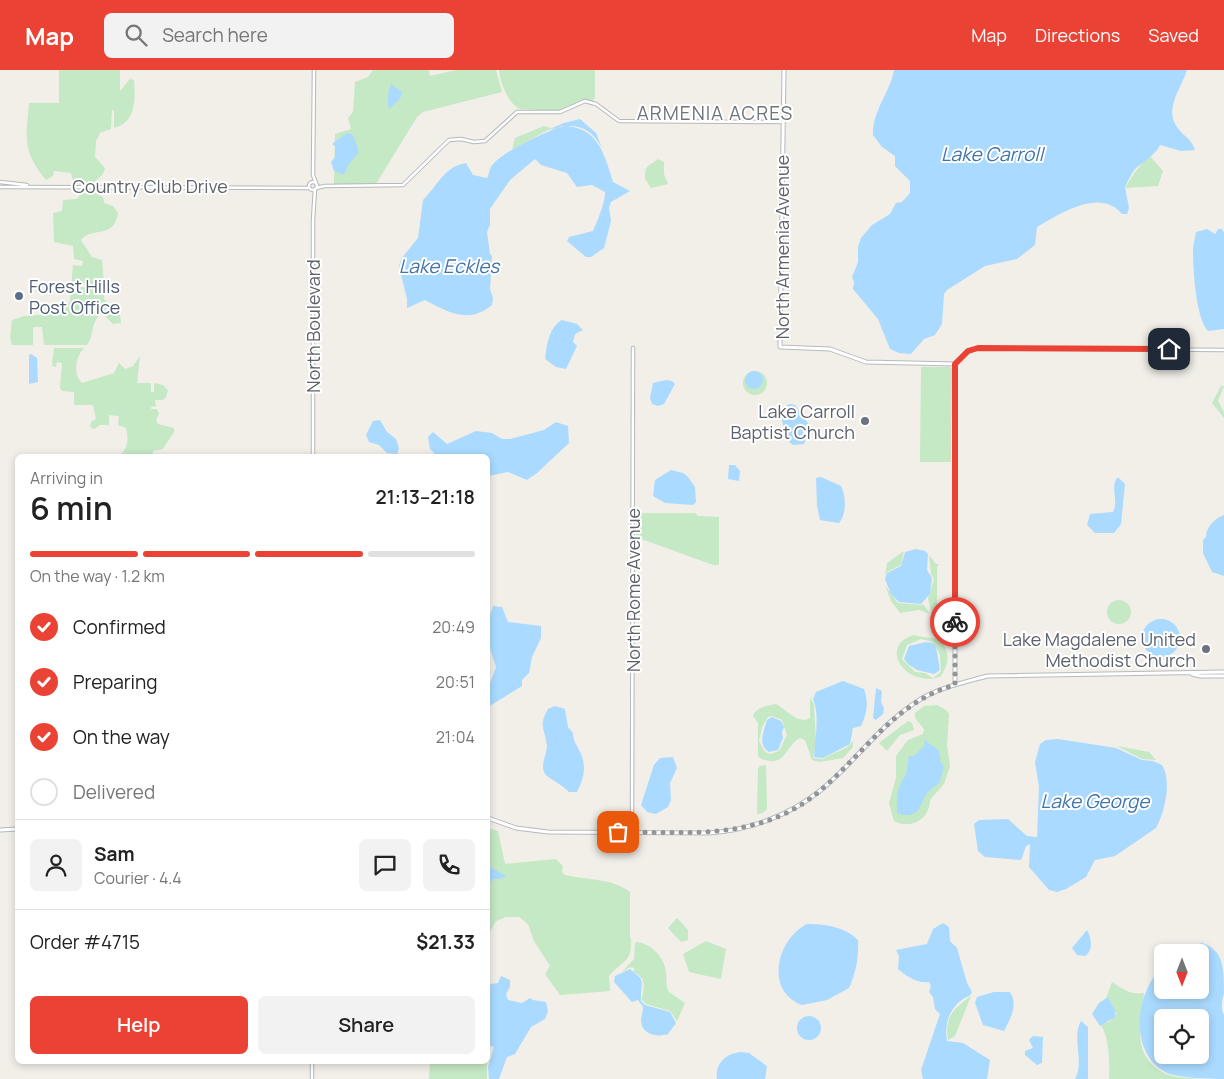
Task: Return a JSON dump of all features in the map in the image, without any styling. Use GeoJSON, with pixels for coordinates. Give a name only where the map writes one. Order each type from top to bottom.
{"type":"FeatureCollection","features":[{"type":"Feature","properties":{"kind":"main road","name":"North Armenia Avenue"},"geometry":{"type":"LineString","coordinates":[[784,70],[780,347],[830,350],[866,362],[955,364]]}},
{"type":"Feature","properties":{"kind":"main road"},"geometry":{"type":"LineString","coordinates":[[955,364],[955,685]]}},
{"type":"Feature","properties":{"kind":"main road"},"geometry":{"type":"LineString","coordinates":[[490,819],[516,828],[532,831],[709,833],[731,830],[768,820],[798,805],[821,790],[900,713],[923,698],[955,685],[987,676],[1224,672]]}},
{"type":"Feature","properties":{"kind":"main road"},"geometry":{"type":"LineString","coordinates":[[1191,674],[1224,676]]}},
{"type":"Feature","properties":{"kind":"main road"},"geometry":{"type":"LineString","coordinates":[[0,830],[15,830]]}},
{"type":"Feature","properties":{"kind":"street"},"geometry":{"type":"LineString","coordinates":[[310,186],[313,174],[314,70]]}},
{"type":"Feature","properties":{"kind":"street"},"geometry":{"type":"LineString","coordinates":[[310,186],[316,188],[325,186],[403,186],[449,140],[461,139],[485,142],[517,112],[560,112],[585,101],[596,104],[619,121],[783,122]]}},
{"type":"Feature","properties":{"kind":"street"},"geometry":{"type":"LineString","coordinates":[[313,174],[316,188]]}},
{"type":"Feature","properties":{"kind":"street"},"geometry":{"type":"LineString","coordinates":[[0,182],[34,186]]}},
{"type":"Feature","properties":{"kind":"street"},"geometry":{"type":"LineString","coordinates":[[310,186],[316,183],[325,186]]}},
{"type":"Feature","properties":{"kind":"street","name":"Country Club Drive"},"geometry":{"type":"LineString","coordinates":[[0,187],[310,186]]}},
{"type":"Feature","properties":{"kind":"street","name":"North Boulevard"},"geometry":{"type":"LineString","coordinates":[[310,186],[313,196],[313,454]]}},
{"type":"Feature","properties":{"kind":"street","name":"North Boulevard"},"geometry":{"type":"LineString","coordinates":[[313,196],[316,188]]}},
{"type":"Feature","properties":{"kind":"street","name":"North Rome Avenue"},"geometry":{"type":"LineString","coordinates":[[632,832],[634,348]]}},
{"type":"Feature","properties":{"kind":"street"},"geometry":{"type":"LineString","coordinates":[[955,364],[968,351],[978,348],[1224,350]]}},
{"type":"Feature","properties":{"kind":"street"},"geometry":{"type":"LineString","coordinates":[[312,1064],[312,1079]]}},
{"type":"Feature","properties":{"kind":"green space"},"geometry":{"type":"Polygon","coordinates":[[[59,70],[120,70],[120,91],[130,79],[134,80],[135,95],[131,115],[122,125],[114,128],[114,111],[112,110],[111,129],[100,133],[96,141],[95,157],[105,168],[103,174],[91,185],[74,184],[71,173],[54,171],[53,176],[46,180],[38,170],[29,152],[27,136],[29,103],[59,103],[59,70]]]}},
{"type":"Feature","properties":{"kind":"green space"},"geometry":{"type":"Polygon","coordinates":[[[373,70],[429,70],[430,76],[456,70],[496,70],[502,92],[423,112],[417,117],[376,184],[334,184],[335,134],[351,129],[348,118],[353,112],[355,82],[368,77],[373,70]]]}},
{"type":"Feature","properties":{"kind":"green space"},"geometry":{"type":"Polygon","coordinates":[[[499,70],[595,70],[595,98],[592,101],[582,100],[558,111],[520,109],[505,92],[499,70]]]}},
{"type":"Feature","properties":{"kind":"green space"},"geometry":{"type":"Polygon","coordinates":[[[544,126],[551,128],[512,150],[515,138],[544,126]]]}},
{"type":"Feature","properties":{"kind":"green space"},"geometry":{"type":"Polygon","coordinates":[[[1149,155],[1163,171],[1158,186],[1125,188],[1135,172],[1149,155]]]}},
{"type":"Feature","properties":{"kind":"green space"},"geometry":{"type":"Polygon","coordinates":[[[658,159],[664,162],[664,174],[668,184],[651,188],[645,179],[646,171],[648,166],[658,159]]]}},
{"type":"Feature","properties":{"kind":"green space"},"geometry":{"type":"Polygon","coordinates":[[[75,188],[90,188],[91,191],[103,197],[104,203],[113,206],[118,213],[112,227],[85,236],[81,240],[92,257],[102,260],[104,284],[73,284],[72,287],[104,287],[104,299],[120,314],[121,323],[113,324],[104,315],[100,315],[95,321],[91,338],[87,345],[44,345],[42,327],[33,327],[33,345],[12,345],[10,337],[12,320],[24,316],[60,313],[70,301],[73,265],[82,266],[83,261],[74,259],[73,246],[54,242],[53,213],[62,211],[63,200],[79,197],[79,191],[75,188]]]}},
{"type":"Feature","properties":{"kind":"green space"},"geometry":{"type":"Polygon","coordinates":[[[54,348],[84,348],[76,365],[77,375],[82,383],[114,373],[119,363],[125,369],[133,366],[140,356],[137,383],[151,383],[151,392],[154,392],[154,383],[163,385],[168,390],[166,397],[163,400],[155,400],[156,406],[151,407],[151,409],[157,409],[159,413],[156,421],[158,424],[174,428],[174,432],[163,449],[153,451],[153,454],[121,454],[126,447],[127,436],[126,428],[118,425],[119,416],[109,415],[109,425],[100,425],[94,429],[90,427],[91,422],[96,419],[93,405],[74,405],[74,392],[62,391],[60,388],[62,363],[57,362],[56,367],[52,366],[54,348]]]}},
{"type":"Feature","properties":{"kind":"green space"},"geometry":{"type":"Polygon","coordinates":[[[921,367],[950,367],[952,369],[951,462],[920,462],[921,367]]]}},
{"type":"Feature","properties":{"kind":"green space"},"geometry":{"type":"Polygon","coordinates":[[[755,371],[764,374],[767,383],[764,392],[755,395],[746,392],[743,383],[746,374],[755,371]]]}},
{"type":"Feature","properties":{"kind":"green space"},"geometry":{"type":"Polygon","coordinates":[[[1221,386],[1224,386],[1218,401],[1224,412],[1224,418],[1212,403],[1221,386]]]}},
{"type":"Feature","properties":{"kind":"green space"},"geometry":{"type":"Polygon","coordinates":[[[636,513],[695,513],[698,516],[719,517],[719,565],[713,565],[636,537],[636,513]]]}},
{"type":"Feature","properties":{"kind":"green space"},"geometry":{"type":"Polygon","coordinates":[[[904,551],[901,565],[887,572],[885,576],[887,563],[904,551]]]}},
{"type":"Feature","properties":{"kind":"green space"},"geometry":{"type":"Polygon","coordinates":[[[929,555],[936,564],[939,564],[937,567],[937,614],[932,614],[928,599],[934,579],[931,574],[929,555]]]}},
{"type":"Feature","properties":{"kind":"green space"},"geometry":{"type":"Polygon","coordinates":[[[885,585],[898,603],[924,605],[930,614],[919,610],[900,613],[891,601],[885,585]]]}},
{"type":"Feature","properties":{"kind":"green space"},"geometry":{"type":"Polygon","coordinates":[[[1119,600],[1128,603],[1131,612],[1128,621],[1119,624],[1110,621],[1107,612],[1110,603],[1119,600]]]}},
{"type":"Feature","properties":{"kind":"green space"},"geometry":{"type":"Polygon","coordinates":[[[914,635],[933,638],[944,645],[947,655],[946,667],[940,677],[927,679],[916,676],[906,671],[900,664],[897,656],[898,647],[903,640],[914,635]],[[921,639],[907,645],[902,659],[915,672],[925,673],[933,678],[941,672],[940,655],[933,642],[921,639]]]}},
{"type":"Feature","properties":{"kind":"green space"},"geometry":{"type":"Polygon","coordinates":[[[813,694],[811,699],[814,704],[816,742],[813,758],[823,759],[847,747],[853,741],[853,747],[843,758],[819,762],[812,760],[805,740],[800,738],[792,744],[780,759],[769,761],[759,757],[758,723],[753,716],[754,713],[762,707],[776,704],[793,716],[806,720],[810,718],[810,699],[813,694]],[[772,716],[768,717],[762,727],[759,741],[765,752],[770,754],[779,751],[787,735],[782,720],[772,716]]]}},
{"type":"Feature","properties":{"kind":"green space"},"geometry":{"type":"Polygon","coordinates":[[[937,705],[949,714],[947,745],[950,766],[944,784],[930,800],[927,813],[918,821],[907,824],[894,821],[889,803],[896,778],[896,756],[908,740],[923,734],[924,729],[915,718],[915,713],[924,706],[937,705]]]}},
{"type":"Feature","properties":{"kind":"green space"},"geometry":{"type":"Polygon","coordinates":[[[908,721],[912,723],[914,730],[900,735],[887,751],[879,743],[908,721]]]}},
{"type":"Feature","properties":{"kind":"green space"},"geometry":{"type":"Polygon","coordinates":[[[1117,746],[1149,752],[1156,760],[1142,759],[1117,746]]]}},
{"type":"Feature","properties":{"kind":"green space"},"geometry":{"type":"Polygon","coordinates":[[[766,765],[767,809],[763,813],[757,814],[758,769],[760,766],[766,765]]]}},
{"type":"Feature","properties":{"kind":"green space"},"geometry":{"type":"Polygon","coordinates":[[[490,829],[498,831],[505,864],[556,859],[563,866],[562,872],[565,875],[615,884],[630,892],[630,953],[626,960],[609,976],[610,991],[560,995],[545,974],[550,966],[534,941],[528,924],[519,917],[506,917],[496,921],[490,932],[490,829]]]}},
{"type":"Feature","properties":{"kind":"green space"},"geometry":{"type":"Polygon","coordinates":[[[677,918],[688,930],[688,940],[681,942],[668,928],[677,918]]]}},
{"type":"Feature","properties":{"kind":"green space"},"geometry":{"type":"Polygon","coordinates":[[[706,941],[726,949],[721,979],[689,972],[683,954],[706,941]]]}},
{"type":"Feature","properties":{"kind":"green space"},"geometry":{"type":"Polygon","coordinates":[[[635,943],[648,945],[660,956],[665,966],[669,992],[685,1003],[677,1021],[670,1011],[646,1004],[642,1000],[643,981],[634,972],[634,968],[630,967],[622,972],[634,959],[635,943]]]}},
{"type":"Feature","properties":{"kind":"green space"},"geometry":{"type":"Polygon","coordinates":[[[1112,982],[1131,992],[1144,993],[1140,1038],[1142,1049],[1147,1058],[1155,1067],[1166,1074],[1197,1079],[1109,1079],[1107,1043],[1101,1025],[1110,1021],[1116,1014],[1109,998],[1106,998],[1112,982]]]}},
{"type":"Feature","properties":{"kind":"green space"},"geometry":{"type":"Polygon","coordinates":[[[971,996],[955,1036],[948,1040],[949,1019],[955,1009],[971,996]]]}},
{"type":"Feature","properties":{"kind":"green space"},"geometry":{"type":"Polygon","coordinates":[[[430,1064],[487,1064],[487,1079],[429,1079],[430,1064]]]}},
{"type":"Feature","properties":{"kind":"water","name":"Lake Carroll"},"geometry":{"type":"Polygon","coordinates":[[[894,70],[1187,70],[1172,108],[1175,123],[1191,142],[1195,150],[1181,151],[1160,145],[1153,154],[1135,169],[1125,187],[1129,208],[1127,214],[1122,214],[1113,206],[1103,203],[1092,203],[1068,210],[1037,227],[1035,245],[1017,259],[985,266],[947,290],[944,294],[942,324],[935,335],[924,339],[911,354],[899,353],[890,349],[878,319],[853,289],[854,282],[852,277],[858,262],[858,247],[861,238],[872,225],[890,214],[896,203],[902,202],[910,193],[910,181],[895,166],[895,156],[882,147],[873,135],[875,118],[894,70]]]}},
{"type":"Feature","properties":{"kind":"water"},"geometry":{"type":"Polygon","coordinates":[[[391,84],[402,92],[400,99],[389,109],[388,96],[391,84]]]}},
{"type":"Feature","properties":{"kind":"water"},"geometry":{"type":"Polygon","coordinates":[[[580,119],[596,133],[602,148],[591,133],[578,127],[570,126],[545,131],[564,123],[580,119]]]}},
{"type":"Feature","properties":{"kind":"water","name":"Lake Eckles"},"geometry":{"type":"Polygon","coordinates":[[[562,126],[574,127],[592,136],[598,143],[613,182],[630,191],[611,202],[609,208],[611,221],[604,248],[591,257],[586,257],[567,241],[569,237],[593,231],[603,206],[605,192],[592,185],[577,187],[567,173],[541,165],[535,159],[510,180],[490,209],[490,225],[487,232],[490,254],[492,256],[490,289],[493,298],[492,305],[484,311],[467,315],[442,309],[425,300],[407,308],[407,299],[399,267],[401,259],[418,238],[423,200],[442,177],[452,168],[466,163],[473,175],[487,178],[491,167],[503,156],[562,126]]]}},
{"type":"Feature","properties":{"kind":"water"},"geometry":{"type":"Polygon","coordinates":[[[347,133],[353,135],[359,152],[349,164],[344,175],[334,171],[331,162],[335,157],[335,146],[332,144],[347,133]]]}},
{"type":"Feature","properties":{"kind":"water"},"geometry":{"type":"Polygon","coordinates":[[[1207,229],[1215,234],[1218,229],[1222,229],[1224,233],[1224,329],[1208,331],[1204,325],[1198,305],[1193,251],[1196,232],[1207,229]]]}},
{"type":"Feature","properties":{"kind":"water"},"geometry":{"type":"Polygon","coordinates":[[[562,320],[577,324],[583,330],[575,334],[573,342],[577,346],[566,369],[556,367],[545,359],[551,332],[557,323],[562,320]]]}},
{"type":"Feature","properties":{"kind":"water"},"geometry":{"type":"Polygon","coordinates":[[[31,354],[37,358],[38,382],[29,384],[29,355],[31,354]]]}},
{"type":"Feature","properties":{"kind":"water"},"geometry":{"type":"Polygon","coordinates":[[[750,371],[758,371],[763,376],[761,387],[750,389],[745,384],[745,376],[750,371]]]}},
{"type":"Feature","properties":{"kind":"water"},"geometry":{"type":"Polygon","coordinates":[[[666,380],[672,381],[675,384],[664,404],[658,406],[652,404],[650,398],[653,383],[666,380]]]}},
{"type":"Feature","properties":{"kind":"water"},"geometry":{"type":"Polygon","coordinates":[[[789,404],[795,405],[810,426],[804,444],[793,445],[786,439],[781,415],[789,404]]]}},
{"type":"Feature","properties":{"kind":"water"},"geometry":{"type":"Polygon","coordinates":[[[380,420],[387,432],[396,439],[399,448],[397,454],[387,453],[379,445],[369,442],[366,435],[373,421],[380,420]]]}},
{"type":"Feature","properties":{"kind":"water"},"geometry":{"type":"Polygon","coordinates":[[[556,422],[568,426],[569,443],[527,480],[508,472],[490,476],[490,454],[435,454],[430,449],[428,437],[433,432],[447,444],[476,431],[492,433],[502,439],[510,439],[544,430],[556,422]]]}},
{"type":"Feature","properties":{"kind":"water"},"geometry":{"type":"Polygon","coordinates":[[[729,465],[735,465],[740,471],[739,481],[728,479],[729,465]]]}},
{"type":"Feature","properties":{"kind":"water"},"geometry":{"type":"Polygon","coordinates":[[[671,470],[683,473],[695,487],[696,502],[693,505],[665,503],[653,496],[655,480],[671,470]]]}},
{"type":"Feature","properties":{"kind":"water"},"geometry":{"type":"Polygon","coordinates":[[[821,477],[841,486],[843,490],[844,510],[839,523],[820,520],[817,506],[816,478],[821,477]]]}},
{"type":"Feature","properties":{"kind":"water"},"geometry":{"type":"Polygon","coordinates":[[[1117,478],[1125,484],[1121,524],[1114,533],[1095,533],[1087,525],[1090,514],[1113,512],[1115,508],[1114,486],[1117,478]]]}},
{"type":"Feature","properties":{"kind":"water"},"geometry":{"type":"Polygon","coordinates":[[[1224,515],[1224,576],[1212,572],[1203,553],[1203,540],[1212,523],[1224,515]]]}},
{"type":"Feature","properties":{"kind":"water"},"geometry":{"type":"Polygon","coordinates":[[[916,549],[925,551],[928,554],[927,570],[932,578],[930,594],[921,604],[899,602],[891,594],[885,579],[887,573],[901,566],[905,552],[916,549]]]}},
{"type":"Feature","properties":{"kind":"water"},"geometry":{"type":"Polygon","coordinates":[[[493,606],[502,607],[508,622],[541,626],[541,638],[532,657],[529,673],[522,680],[522,686],[490,706],[490,684],[496,667],[490,646],[490,614],[493,606]]]}},
{"type":"Feature","properties":{"kind":"water"},"geometry":{"type":"Polygon","coordinates":[[[1161,619],[1174,625],[1180,638],[1174,651],[1161,657],[1148,651],[1142,638],[1148,625],[1161,619]]]}},
{"type":"Feature","properties":{"kind":"water"},"geometry":{"type":"Polygon","coordinates":[[[926,642],[933,643],[936,647],[940,670],[934,674],[917,670],[904,659],[909,646],[926,642]]]}},
{"type":"Feature","properties":{"kind":"water"},"geometry":{"type":"Polygon","coordinates":[[[843,681],[864,689],[867,703],[863,721],[861,726],[853,728],[850,744],[823,758],[814,757],[817,720],[813,699],[816,692],[843,681]]]}},
{"type":"Feature","properties":{"kind":"water"},"geometry":{"type":"Polygon","coordinates":[[[876,688],[882,691],[881,702],[884,708],[883,714],[876,720],[873,718],[876,688]]]}},
{"type":"Feature","properties":{"kind":"water"},"geometry":{"type":"Polygon","coordinates":[[[555,706],[565,709],[568,727],[573,733],[574,741],[582,757],[584,772],[577,792],[569,792],[544,773],[547,746],[543,720],[548,709],[555,706]]]}},
{"type":"Feature","properties":{"kind":"water"},"geometry":{"type":"Polygon","coordinates":[[[772,717],[781,721],[784,727],[782,732],[783,738],[778,750],[769,752],[763,746],[762,738],[767,720],[772,717]]]}},
{"type":"Feature","properties":{"kind":"water","name":"Lake George"},"geometry":{"type":"Polygon","coordinates":[[[1058,739],[1116,748],[1142,760],[1153,761],[1162,765],[1167,779],[1167,788],[1162,814],[1156,828],[1115,856],[1095,860],[1086,877],[1057,892],[1049,890],[1029,867],[1030,844],[1026,846],[1021,860],[985,857],[978,851],[974,824],[979,820],[1008,819],[1027,836],[1037,837],[1039,787],[1035,762],[1040,744],[1046,740],[1058,739]]]}},
{"type":"Feature","properties":{"kind":"water"},"geometry":{"type":"Polygon","coordinates":[[[926,740],[940,753],[940,761],[944,767],[940,782],[927,793],[914,814],[904,815],[897,813],[897,794],[906,775],[909,756],[914,756],[925,745],[924,741],[926,740]]]}},
{"type":"Feature","properties":{"kind":"water"},"geometry":{"type":"Polygon","coordinates":[[[673,757],[677,768],[670,783],[671,800],[668,807],[656,814],[647,812],[641,805],[654,765],[660,758],[673,757]]]}},
{"type":"Feature","properties":{"kind":"water"},"geometry":{"type":"Polygon","coordinates":[[[490,867],[506,876],[500,879],[493,879],[490,883],[490,867]]]}},
{"type":"Feature","properties":{"kind":"water"},"geometry":{"type":"Polygon","coordinates":[[[943,923],[949,927],[950,941],[957,948],[967,983],[972,992],[970,996],[958,1003],[951,1012],[946,1029],[947,1041],[963,1043],[990,1060],[987,1079],[923,1079],[921,1070],[940,1014],[935,1009],[933,997],[929,992],[931,986],[929,982],[916,981],[898,969],[899,956],[896,950],[927,944],[933,929],[943,923]]]}},
{"type":"Feature","properties":{"kind":"water"},"geometry":{"type":"Polygon","coordinates":[[[807,924],[828,926],[847,932],[858,940],[858,953],[854,977],[849,988],[827,1000],[802,1005],[790,998],[783,989],[779,977],[779,965],[788,941],[807,924]]]}},
{"type":"Feature","properties":{"kind":"water"},"geometry":{"type":"Polygon","coordinates":[[[1087,930],[1090,936],[1090,950],[1085,956],[1077,955],[1072,948],[1087,930]]]}},
{"type":"Feature","properties":{"kind":"water"},"geometry":{"type":"Polygon","coordinates":[[[1209,946],[1215,950],[1223,968],[1224,1079],[1172,1075],[1154,1064],[1146,1052],[1141,1038],[1140,1023],[1141,1007],[1154,977],[1154,999],[1209,999],[1209,946]]]}},
{"type":"Feature","properties":{"kind":"water"},"geometry":{"type":"Polygon","coordinates":[[[630,969],[641,980],[641,1001],[645,1005],[670,1012],[676,1023],[668,1034],[654,1035],[646,1031],[641,1024],[643,1007],[638,1000],[632,1002],[614,982],[615,976],[630,969]]]}},
{"type":"Feature","properties":{"kind":"water"},"geometry":{"type":"Polygon","coordinates":[[[501,976],[510,980],[510,987],[506,994],[508,1000],[522,1003],[530,998],[546,1002],[548,1011],[545,1019],[531,1027],[515,1054],[507,1057],[499,1079],[489,1079],[488,1067],[494,1047],[490,1046],[490,985],[498,983],[501,976]]]}},
{"type":"Feature","properties":{"kind":"water"},"geometry":{"type":"Polygon","coordinates":[[[994,992],[1010,992],[1012,997],[1013,1011],[1004,1031],[983,1025],[975,1003],[977,997],[994,992]]]}},
{"type":"Feature","properties":{"kind":"water"},"geometry":{"type":"Polygon","coordinates":[[[1108,997],[1115,1010],[1115,1017],[1100,1026],[1092,1014],[1099,1003],[1108,997]]]}},
{"type":"Feature","properties":{"kind":"water"},"geometry":{"type":"Polygon","coordinates":[[[809,1016],[818,1019],[821,1028],[818,1037],[809,1040],[800,1037],[797,1028],[800,1019],[809,1016]]]}},
{"type":"Feature","properties":{"kind":"water"},"geometry":{"type":"Polygon","coordinates":[[[1081,1021],[1088,1027],[1088,1079],[1075,1079],[1079,1065],[1077,1035],[1081,1021]]]}},
{"type":"Feature","properties":{"kind":"water"},"geometry":{"type":"Polygon","coordinates":[[[1033,1036],[1043,1037],[1042,1063],[1037,1065],[1025,1055],[1025,1051],[1033,1048],[1029,1040],[1033,1036]]]}},
{"type":"Feature","properties":{"kind":"water"},"geometry":{"type":"Polygon","coordinates":[[[740,1052],[749,1053],[767,1066],[765,1079],[717,1079],[719,1064],[726,1057],[740,1052]]]}},
{"type":"Feature","properties":{"kind":"way so far"},"geometry":{"type":"LineString","coordinates":[[618,832],[722,832],[768,820],[798,805],[821,790],[900,713],[926,696],[955,685],[955,622]]}},
{"type":"Feature","properties":{"kind":"place","name":"Forest Hills Post Office"},"geometry":{"type":"Point","coordinates":[19,296]}},
{"type":"Feature","properties":{"kind":"place","name":"Lake Carroll Baptist Church"},"geometry":{"type":"Point","coordinates":[865,421]}},
{"type":"Feature","properties":{"kind":"place","name":"Lake Magdalene United Methodist Church"},"geometry":{"type":"Point","coordinates":[1206,649]}},
{"type":"Feature","properties":{"kind":"district","name":"ARMENIA ACRES"},"geometry":{"type":"Point","coordinates":[715,113]}},
{"type":"Feature","properties":{"kind":"route"},"geometry":{"type":"LineString","coordinates":[[955,622],[955,364],[968,351],[978,348],[1169,349]]}}]}
